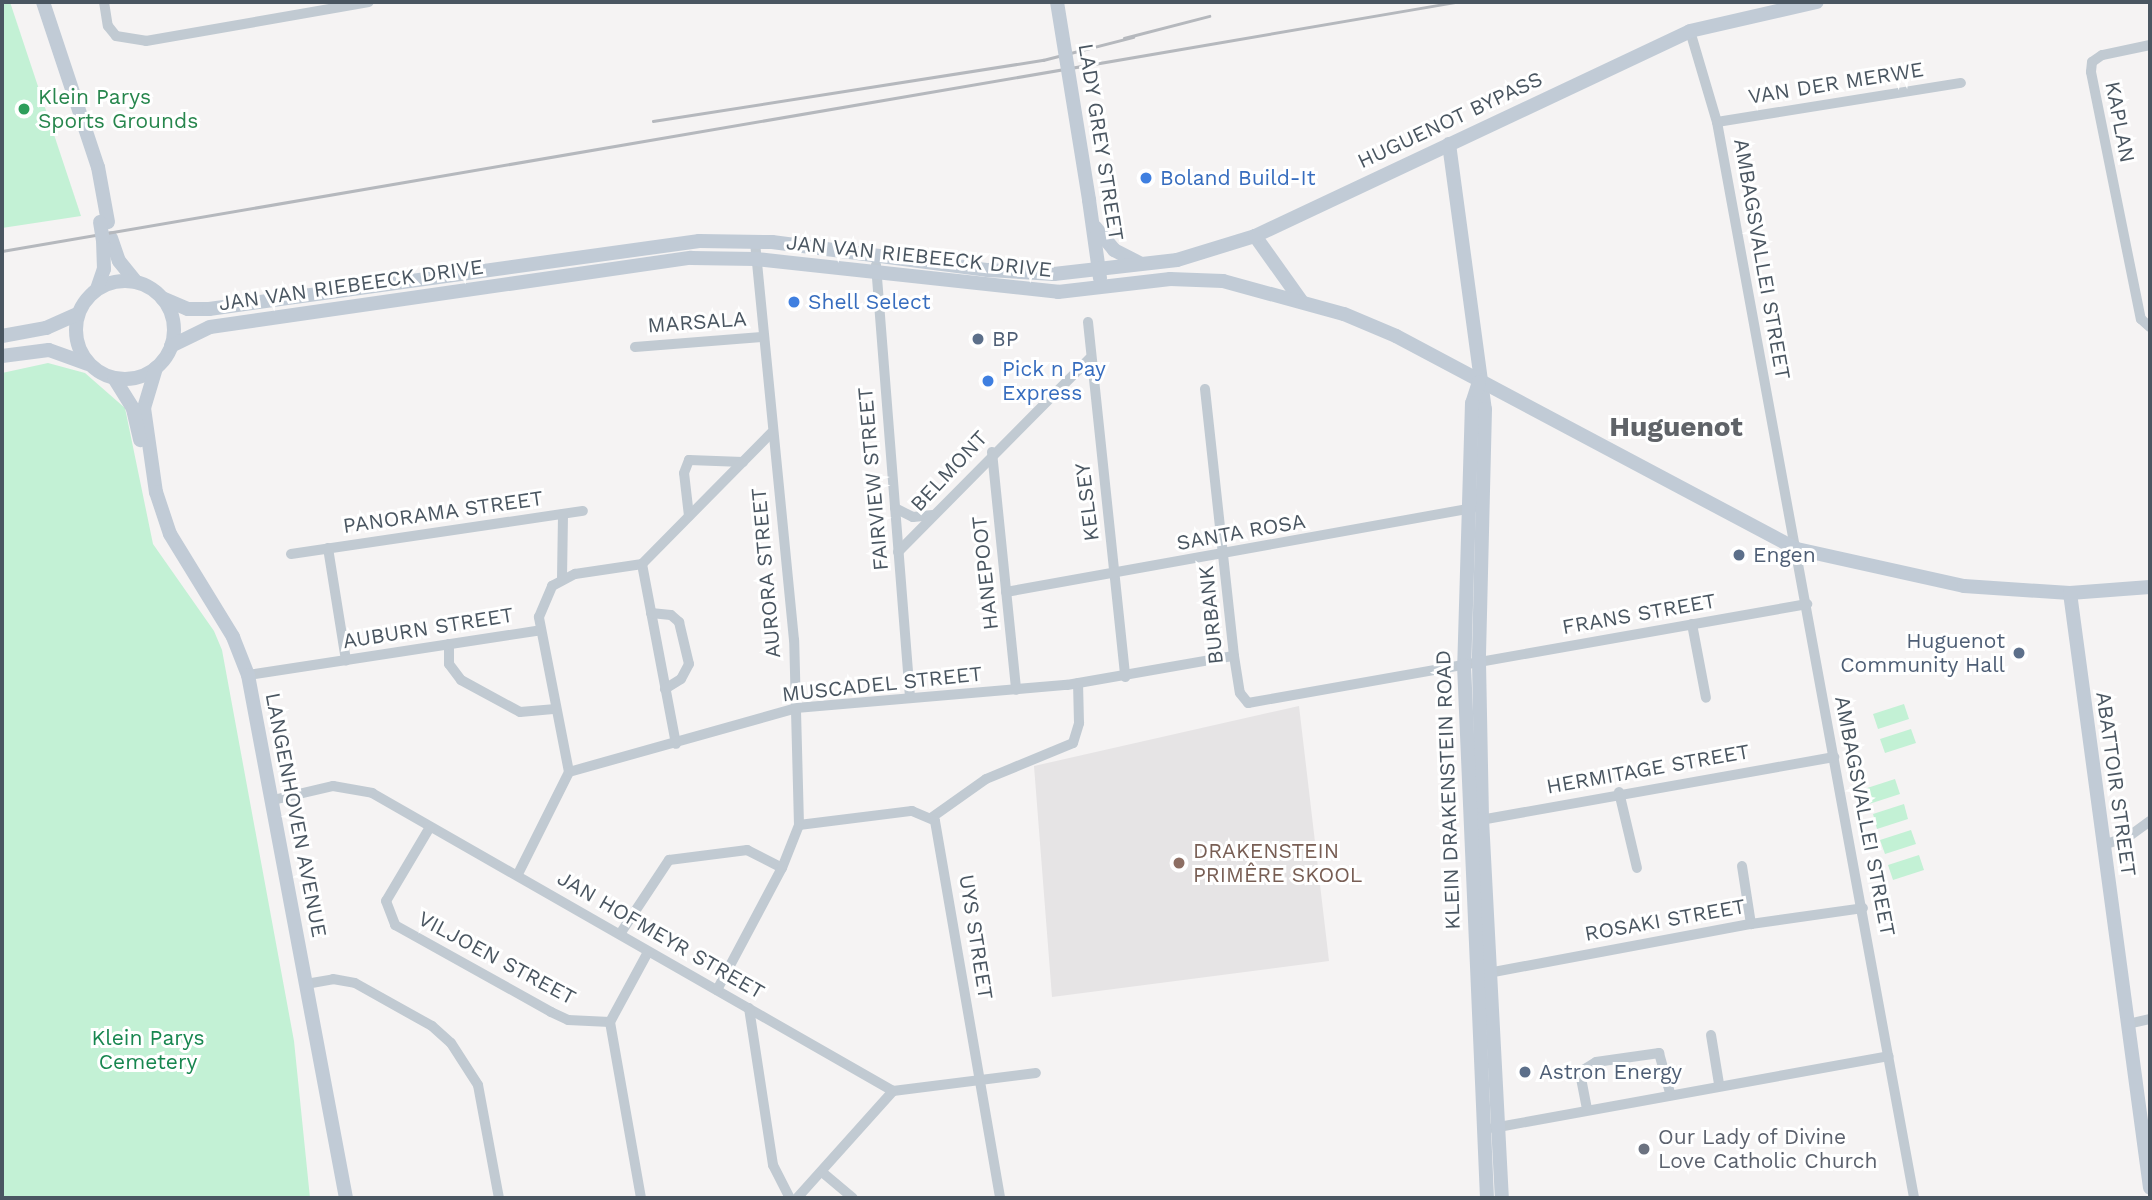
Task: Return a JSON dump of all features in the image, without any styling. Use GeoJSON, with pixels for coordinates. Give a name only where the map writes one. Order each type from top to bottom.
{"type":"FeatureCollection","features":[{"type":"Feature","properties":{"kind":"main road"},"geometry":{"type":"LineString","coordinates":[[2,336],[46,328],[78,314],[97,289],[104,269],[107,239],[88,140],[43,2]]}},
{"type":"Feature","properties":{"kind":"main road","name":"LADY GREY STREET"},"geometry":{"type":"LineString","coordinates":[[1057,2],[1101,289]]}},
{"type":"Feature","properties":{"kind":"main road","name":"HUGUENOT BYPASS"},"geometry":{"type":"LineString","coordinates":[[1099,269],[1203,254],[1255,236],[1690,31],[1818,2]]}},
{"type":"Feature","properties":{"kind":"main road","name":"KLEIN DRAKENSTEIN ROAD"},"geometry":{"type":"LineString","coordinates":[[1449,144],[1480,382],[1472,403],[1479,663],[1475,975],[1487,1198]]}},
{"type":"Feature","properties":{"kind":"main road"},"geometry":{"type":"LineString","coordinates":[[1093,223],[1114,250],[1142,264]]}},
{"type":"Feature","properties":{"kind":"main road"},"geometry":{"type":"LineString","coordinates":[[1255,236],[1302,302]]}},
{"type":"Feature","properties":{"kind":"main road"},"geometry":{"type":"LineString","coordinates":[[2,356],[49,351],[89,365],[114,378],[129,379],[156,368],[171,346],[173,321],[162,298],[136,282],[119,261],[107,239]]}},
{"type":"Feature","properties":{"kind":"main road","name":"JAN VAN RIEBEECK DRIVE"},"geometry":{"type":"LineString","coordinates":[[162,298],[188,309],[209,309],[581,254],[688,241],[755,240],[1002,271],[1054,274],[1099,269]]}},
{"type":"Feature","properties":{"kind":"main road","name":"JAN VAN RIEBEECK DRIVE"},"geometry":{"type":"LineString","coordinates":[[171,346],[211,327],[657,262],[756,259],[1027,291],[1101,289],[1203,280],[1246,285],[1396,336],[1797,550],[1964,586],[2070,593],[2150,587]]}},
{"type":"Feature","properties":{"kind":"main road"},"geometry":{"type":"LineString","coordinates":[[97,289],[109,283],[136,282]]}},
{"type":"Feature","properties":{"kind":"main road"},"geometry":{"type":"LineString","coordinates":[[78,314],[77,341],[89,365]]}},
{"type":"Feature","properties":{"kind":"main road","name":"LANGENHOVEN AVENUE"},"geometry":{"type":"LineString","coordinates":[[149,460],[144,400],[156,368]]}},
{"type":"Feature","properties":{"kind":"main road","name":"LANGENHOVEN AVENUE"},"geometry":{"type":"LineString","coordinates":[[114,378],[133,409],[170,534],[233,637],[248,675],[346,1198]]}},
{"type":"Feature","properties":{"kind":"main road","name":"KLEIN DRAKENSTEIN ROAD"},"geometry":{"type":"LineString","coordinates":[[1476,508],[1464,665],[1475,821],[1490,972],[1502,1198]]}},
{"type":"Feature","properties":{"kind":"main road","name":"ABATTOIR STREET"},"geometry":{"type":"LineString","coordinates":[[2070,593],[2150,1188]]}},
{"type":"Feature","properties":{"kind":"street"},"geometry":{"type":"LineString","coordinates":[[104,2],[108,26],[116,36],[146,41],[369,2]]}},
{"type":"Feature","properties":{"kind":"street","name":"AMBAGSVALLEI STREET"},"geometry":{"type":"LineString","coordinates":[[1690,31],[1717,122],[1914,1198]]}},
{"type":"Feature","properties":{"kind":"street","name":"KAPLAN"},"geometry":{"type":"LineString","coordinates":[[2150,45],[2102,55],[2092,62],[2091,72],[2141,319],[2150,327]]}},
{"type":"Feature","properties":{"kind":"street","name":"VAN DER MERWE"},"geometry":{"type":"LineString","coordinates":[[1717,122],[1961,83]]}},
{"type":"Feature","properties":{"kind":"street","name":"AURORA STREET"},"geometry":{"type":"LineString","coordinates":[[717,990],[782,868],[799,825],[794,640],[771,433],[755,240]]}},
{"type":"Feature","properties":{"kind":"street","name":"FAIRVIEW STREET"},"geometry":{"type":"LineString","coordinates":[[876,256],[910,698]]}},
{"type":"Feature","properties":{"kind":"street","name":"KELSEY"},"geometry":{"type":"LineString","coordinates":[[1088,322],[1089,359],[1125,677]]}},
{"type":"Feature","properties":{"kind":"street","name":"MARSALA"},"geometry":{"type":"LineString","coordinates":[[635,346],[762,337]]}},
{"type":"Feature","properties":{"kind":"street","name":"BELMONT"},"geometry":{"type":"LineString","coordinates":[[898,552],[992,452],[1089,359]]}},
{"type":"Feature","properties":{"kind":"street","name":"BURBANK"},"geometry":{"type":"LineString","coordinates":[[1205,389],[1240,693],[1253,704],[1464,665]]}},
{"type":"Feature","properties":{"kind":"street"},"geometry":{"type":"LineString","coordinates":[[562,579],[642,564],[771,433]]}},
{"type":"Feature","properties":{"kind":"street","name":"HANEPOOT"},"geometry":{"type":"LineString","coordinates":[[992,452],[1016,690]]}},
{"type":"Feature","properties":{"kind":"street"},"geometry":{"type":"LineString","coordinates":[[689,516],[684,473],[689,460],[743,462]]}},
{"type":"Feature","properties":{"kind":"street"},"geometry":{"type":"LineString","coordinates":[[895,508],[913,517],[933,515]]}},
{"type":"Feature","properties":{"kind":"street","name":"SANTA ROSA"},"geometry":{"type":"LineString","coordinates":[[1006,592],[1476,508]]}},
{"type":"Feature","properties":{"kind":"street","name":"PANORAMA STREET"},"geometry":{"type":"LineString","coordinates":[[291,554],[583,511]]}},
{"type":"Feature","properties":{"kind":"street","name":"PANORAMA STREET"},"geometry":{"type":"LineString","coordinates":[[562,579],[563,514]]}},
{"type":"Feature","properties":{"kind":"street","name":"PANORAMA STREET"},"geometry":{"type":"LineString","coordinates":[[328,548],[346,661]]}},
{"type":"Feature","properties":{"kind":"street"},"geometry":{"type":"LineString","coordinates":[[642,564],[676,744]]}},
{"type":"Feature","properties":{"kind":"street","name":"AUBURN STREET"},"geometry":{"type":"LineString","coordinates":[[248,675],[541,630],[542,605],[562,579]]}},
{"type":"Feature","properties":{"kind":"street","name":"FRANS STREET"},"geometry":{"type":"LineString","coordinates":[[1464,665],[1807,604]]}},
{"type":"Feature","properties":{"kind":"street"},"geometry":{"type":"LineString","coordinates":[[651,613],[671,615],[679,622],[689,664],[681,679],[665,689]]}},
{"type":"Feature","properties":{"kind":"street"},"geometry":{"type":"LineString","coordinates":[[1692,624],[1706,698]]}},
{"type":"Feature","properties":{"kind":"street"},"geometry":{"type":"LineString","coordinates":[[518,874],[569,772],[541,630]]}},
{"type":"Feature","properties":{"kind":"street"},"geometry":{"type":"LineString","coordinates":[[449,644],[449,664],[461,680],[520,712],[556,709]]}},
{"type":"Feature","properties":{"kind":"street","name":"MUSCADEL STREET"},"geometry":{"type":"LineString","coordinates":[[569,772],[796,708],[1078,683],[1125,677],[1234,656]]}},
{"type":"Feature","properties":{"kind":"street"},"geometry":{"type":"LineString","coordinates":[[799,825],[912,811],[931,818],[986,779],[1073,743],[1079,723],[1078,683]]}},
{"type":"Feature","properties":{"kind":"street","name":"HERMITAGE STREET"},"geometry":{"type":"LineString","coordinates":[[1475,821],[1619,792],[1834,757]]}},
{"type":"Feature","properties":{"kind":"street","name":"JAN HOFMEYR STREET"},"geometry":{"type":"LineString","coordinates":[[273,800],[333,786],[352,786],[518,874],[648,952],[892,1091]]}},
{"type":"Feature","properties":{"kind":"street"},"geometry":{"type":"LineString","coordinates":[[1619,792],[1637,868]]}},
{"type":"Feature","properties":{"kind":"street","name":"UYS STREET"},"geometry":{"type":"LineString","coordinates":[[931,818],[940,832],[1000,1198]]}},
{"type":"Feature","properties":{"kind":"street"},"geometry":{"type":"LineString","coordinates":[[2103,845],[2128,837],[2150,821]]}},
{"type":"Feature","properties":{"kind":"street","name":"VILJOEN STREET"},"geometry":{"type":"LineString","coordinates":[[430,827],[386,901],[395,925],[568,1020],[610,1022]]}},
{"type":"Feature","properties":{"kind":"street"},"geometry":{"type":"LineString","coordinates":[[620,934],[669,860],[747,850],[782,868]]}},
{"type":"Feature","properties":{"kind":"street"},"geometry":{"type":"LineString","coordinates":[[1742,866],[1751,924]]}},
{"type":"Feature","properties":{"kind":"street","name":"ROSAKI STREET"},"geometry":{"type":"LineString","coordinates":[[1475,975],[1751,924],[1863,908]]}},
{"type":"Feature","properties":{"kind":"street"},"geometry":{"type":"LineString","coordinates":[[641,1198],[610,1022],[648,952]]}},
{"type":"Feature","properties":{"kind":"street"},"geometry":{"type":"LineString","coordinates":[[306,984],[333,979],[355,983],[432,1026],[451,1043],[478,1084],[499,1198]]}},
{"type":"Feature","properties":{"kind":"street"},"geometry":{"type":"LineString","coordinates":[[749,1008],[774,1165],[790,1198]]}},
{"type":"Feature","properties":{"kind":"street"},"geometry":{"type":"LineString","coordinates":[[2128,1024],[2150,1019]]}},
{"type":"Feature","properties":{"kind":"street"},"geometry":{"type":"LineString","coordinates":[[1711,1035],[1719,1084]]}},
{"type":"Feature","properties":{"kind":"street"},"geometry":{"type":"LineString","coordinates":[[1587,1109],[1582,1068],[1642,1053],[1654,1051],[1663,1057],[1670,1093]]}},
{"type":"Feature","properties":{"kind":"street"},"geometry":{"type":"LineString","coordinates":[[1483,1130],[1719,1084],[1889,1056]]}},
{"type":"Feature","properties":{"kind":"street"},"geometry":{"type":"LineString","coordinates":[[797,1198],[892,1091],[1036,1073]]}},
{"type":"Feature","properties":{"kind":"street"},"geometry":{"type":"LineString","coordinates":[[822,1172],[853,1198]]}},
{"type":"Feature","properties":{"kind":"shaded area","name":"DRAKENSTEIN PRIMÊRE SKOOL"},"geometry":{"type":"Polygon","coordinates":[[[1299,706],[1329,961],[1052,997],[1034,766],[1299,706]]]}},
{"type":"Feature","properties":{"kind":"green space","name":"Klein Parys Sports Grounds"},"geometry":{"type":"Polygon","coordinates":[[[2,2],[10,2],[81,216],[2,228],[2,2]]]}},
{"type":"Feature","properties":{"kind":"green space","name":"Klein Parys Cemetery"},"geometry":{"type":"Polygon","coordinates":[[[48,363],[85,373],[125,408],[153,544],[214,631],[222,650],[294,1041],[310,1198],[2,1198],[2,373],[48,363]]]}},
{"type":"Feature","properties":{"kind":"green space"},"geometry":{"type":"Polygon","coordinates":[[[1904,704],[1909,719],[1878,729],[1873,714],[1904,704]]]}},
{"type":"Feature","properties":{"kind":"green space"},"geometry":{"type":"Polygon","coordinates":[[[1911,729],[1916,743],[1885,753],[1880,739],[1911,729]]]}},
{"type":"Feature","properties":{"kind":"green space"},"geometry":{"type":"Polygon","coordinates":[[[1895,779],[1900,794],[1869,804],[1864,789],[1895,779]]]}},
{"type":"Feature","properties":{"kind":"green space"},"geometry":{"type":"Polygon","coordinates":[[[1904,804],[1908,819],[1877,829],[1873,814],[1904,804]]]}},
{"type":"Feature","properties":{"kind":"green space"},"geometry":{"type":"Polygon","coordinates":[[[1911,830],[1916,844],[1885,854],[1880,840],[1911,830]]]}},
{"type":"Feature","properties":{"kind":"green space"},"geometry":{"type":"Polygon","coordinates":[[[1919,855],[1924,870],[1893,880],[1888,865],[1919,855]]]}},
{"type":"Feature","properties":{"kind":"railway"},"geometry":{"type":"LineString","coordinates":[[2,251],[1456,2]]}},
{"type":"Feature","properties":{"kind":"railway"},"geometry":{"type":"LineString","coordinates":[[1124,38],[1209,16]]}},
{"type":"Feature","properties":{"kind":"railway"},"geometry":{"type":"LineString","coordinates":[[653,121],[1043,60],[1133,37]]}},
{"type":"Feature","properties":{"kind":"place","name":"Klein Parys Sports Grounds"},"geometry":{"type":"Point","coordinates":[24,109]}},
{"type":"Feature","properties":{"kind":"place","name":"Boland Build-It"},"geometry":{"type":"Point","coordinates":[1146,178]}},
{"type":"Feature","properties":{"kind":"place","name":"Shell Select"},"geometry":{"type":"Point","coordinates":[794,302]}},
{"type":"Feature","properties":{"kind":"place","name":"BP"},"geometry":{"type":"Point","coordinates":[978,339]}},
{"type":"Feature","properties":{"kind":"place","name":"Pick n Pay Express"},"geometry":{"type":"Point","coordinates":[988,381]}},
{"type":"Feature","properties":{"kind":"place","name":"Engen"},"geometry":{"type":"Point","coordinates":[1739,555]}},
{"type":"Feature","properties":{"kind":"place","name":"Huguenot Community Hall"},"geometry":{"type":"Point","coordinates":[2019,653]}},
{"type":"Feature","properties":{"kind":"place","name":"DRAKENSTEIN PRIMÊRE SKOOL"},"geometry":{"type":"Point","coordinates":[1179,863]}},
{"type":"Feature","properties":{"kind":"place","name":"Astron Energy"},"geometry":{"type":"Point","coordinates":[1525,1072]}},
{"type":"Feature","properties":{"kind":"place","name":"Our Lady of Divine Love Catholic Church"},"geometry":{"type":"Point","coordinates":[1644,1149]}},
{"type":"Feature","properties":{"kind":"district","name":"Huguenot"},"geometry":{"type":"Point","coordinates":[1676,427]}}]}
